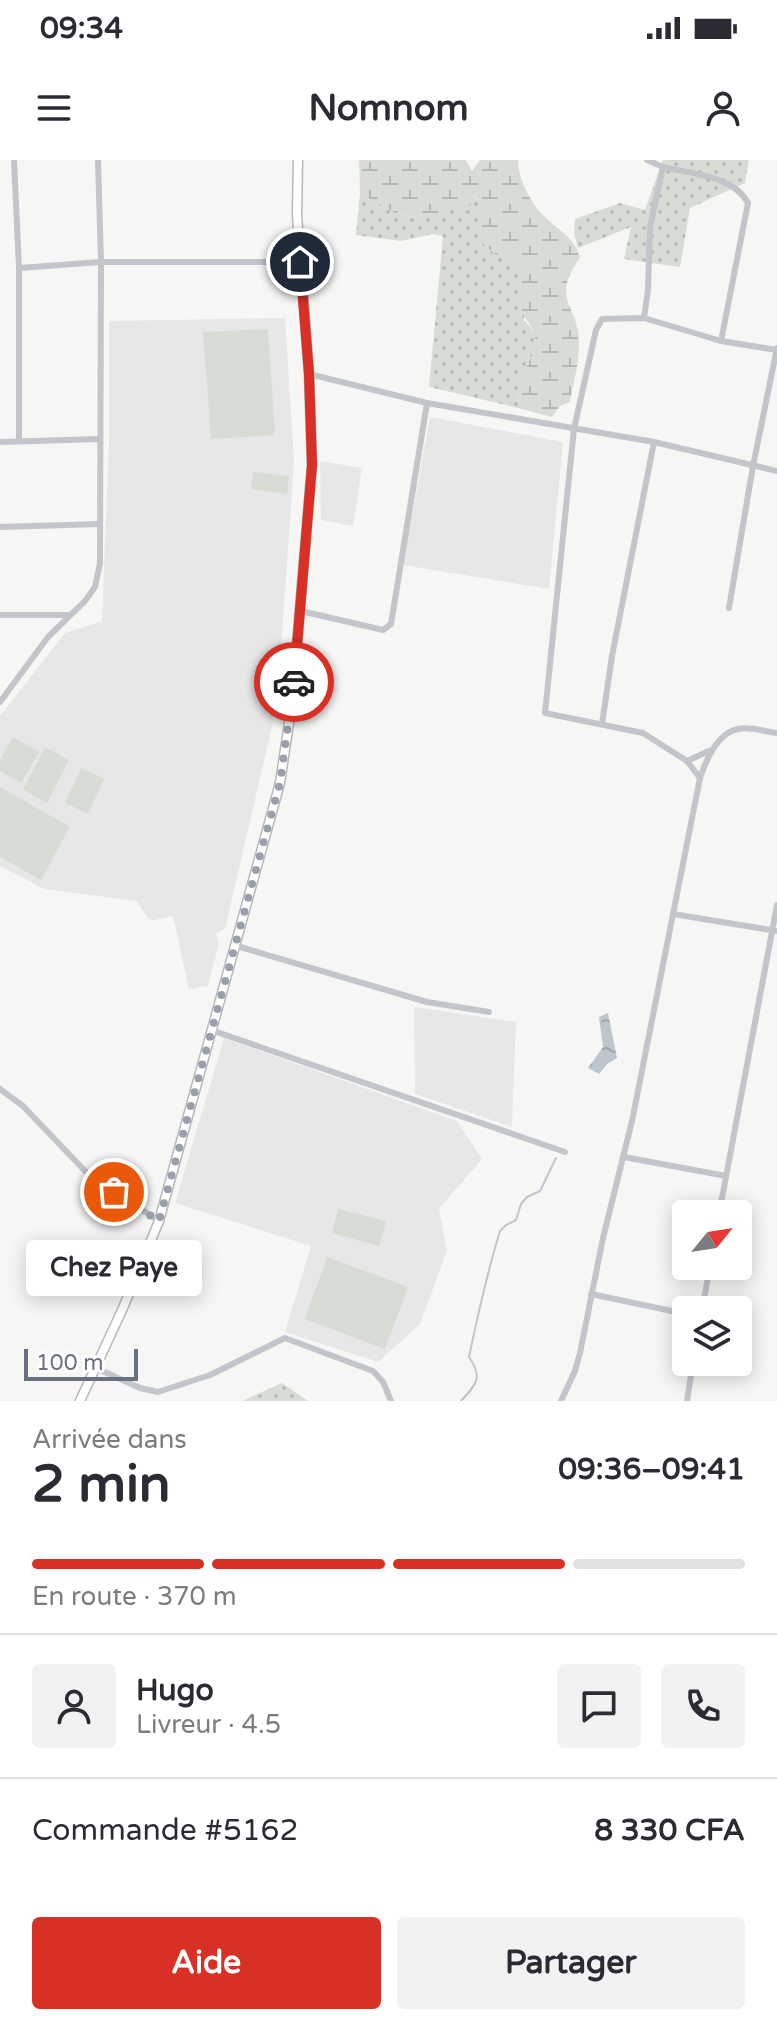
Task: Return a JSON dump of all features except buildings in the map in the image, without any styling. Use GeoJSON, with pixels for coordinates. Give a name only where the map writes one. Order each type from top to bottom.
{"type":"FeatureCollection","features":[{"type":"Feature","properties":{"kind":"main road"},"geometry":{"type":"LineString","coordinates":[[80,1401],[159,1221],[280,783],[292,703],[312,465],[309,374],[297,215],[298,160]]}},
{"type":"Feature","properties":{"kind":"street"},"geometry":{"type":"LineString","coordinates":[[14,160],[19,268],[19,441]]}},
{"type":"Feature","properties":{"kind":"street"},"geometry":{"type":"LineString","coordinates":[[0,702],[48,637],[85,601],[95,587],[100,563],[101,262],[98,160]]}},
{"type":"Feature","properties":{"kind":"street"},"geometry":{"type":"LineString","coordinates":[[647,160],[731,184],[742,191],[748,203],[721,341]]}},
{"type":"Feature","properties":{"kind":"street"},"geometry":{"type":"LineString","coordinates":[[644,318],[650,227],[663,167]]}},
{"type":"Feature","properties":{"kind":"street"},"geometry":{"type":"LineString","coordinates":[[19,268],[101,262],[300,262]]}},
{"type":"Feature","properties":{"kind":"street"},"geometry":{"type":"LineString","coordinates":[[700,778],[687,761],[643,733],[548,715],[544,710],[574,429],[599,323],[607,318],[644,318],[721,341],[777,350],[729,608]]}},
{"type":"Feature","properties":{"kind":"street"},"geometry":{"type":"LineString","coordinates":[[309,374],[427,403],[654,442],[777,471]]}},
{"type":"Feature","properties":{"kind":"street"},"geometry":{"type":"LineString","coordinates":[[301,611],[383,630],[391,624],[427,403]]}},
{"type":"Feature","properties":{"kind":"street"},"geometry":{"type":"LineString","coordinates":[[0,442],[100,439]]}},
{"type":"Feature","properties":{"kind":"street"},"geometry":{"type":"LineString","coordinates":[[602,724],[612,656],[654,442]]}},
{"type":"Feature","properties":{"kind":"street"},"geometry":{"type":"LineString","coordinates":[[0,527],[100,524]]}},
{"type":"Feature","properties":{"kind":"street"},"geometry":{"type":"LineString","coordinates":[[0,615],[69,615]]}},
{"type":"Feature","properties":{"kind":"street"},"geometry":{"type":"LineString","coordinates":[[687,761],[709,751],[734,730],[741,728],[777,733]]}},
{"type":"Feature","properties":{"kind":"street"},"geometry":{"type":"LineString","coordinates":[[561,1401],[580,1353],[624,1157],[700,778],[709,751]]}},
{"type":"Feature","properties":{"kind":"street"},"geometry":{"type":"LineString","coordinates":[[722,1200],[777,905]]}},
{"type":"Feature","properties":{"kind":"street"},"geometry":{"type":"LineString","coordinates":[[673,914],[774,931]]}},
{"type":"Feature","properties":{"kind":"street"},"geometry":{"type":"LineString","coordinates":[[236,946],[427,1002],[489,1012]]}},
{"type":"Feature","properties":{"kind":"street"},"geometry":{"type":"LineString","coordinates":[[211,1030],[565,1152]]}},
{"type":"Feature","properties":{"kind":"street"},"geometry":{"type":"LineString","coordinates":[[0,1089],[23,1106],[87,1173],[159,1221]]}},
{"type":"Feature","properties":{"kind":"street"},"geometry":{"type":"LineString","coordinates":[[624,1157],[726,1176]]}},
{"type":"Feature","properties":{"kind":"street"},"geometry":{"type":"LineString","coordinates":[[591,1294],[672,1311]]}},
{"type":"Feature","properties":{"kind":"street"},"geometry":{"type":"LineString","coordinates":[[96,1368],[140,1388],[158,1392],[210,1375],[285,1338],[373,1371],[383,1382],[391,1401]]}},
{"type":"Feature","properties":{"kind":"street"},"geometry":{"type":"LineString","coordinates":[[687,1401],[691,1376]]}},
{"type":"Feature","properties":{"kind":"shaded area"},"geometry":{"type":"Polygon","coordinates":[[[285,318],[294,463],[277,705],[225,929],[216,933],[219,944],[208,986],[189,989],[173,916],[150,921],[136,901],[44,889],[0,866],[0,716],[65,633],[102,621],[109,440],[109,321],[285,318]]]}},
{"type":"Feature","properties":{"kind":"shaded area"},"geometry":{"type":"Polygon","coordinates":[[[430,417],[563,442],[549,589],[403,565],[430,417]]]}},
{"type":"Feature","properties":{"kind":"shaded area"},"geometry":{"type":"Polygon","coordinates":[[[320,461],[362,468],[353,526],[321,520],[320,461]]]}},
{"type":"Feature","properties":{"kind":"shaded area"},"geometry":{"type":"Polygon","coordinates":[[[414,1007],[516,1022],[512,1127],[415,1094],[414,1007]]]}},
{"type":"Feature","properties":{"kind":"shaded area"},"geometry":{"type":"Polygon","coordinates":[[[224,1038],[457,1121],[482,1159],[439,1209],[447,1251],[420,1324],[378,1362],[285,1332],[311,1246],[175,1203],[224,1038]]]}},
{"type":"Feature","properties":{"kind":"green space"},"geometry":{"type":"Polygon","coordinates":[[[359,160],[466,160],[472,171],[480,160],[518,160],[530,198],[539,211],[571,240],[580,258],[571,273],[566,294],[578,332],[577,367],[570,402],[560,406],[552,417],[518,408],[519,381],[535,350],[535,332],[518,308],[524,291],[519,264],[495,254],[482,242],[482,202],[474,196],[467,212],[449,208],[421,220],[393,212],[360,193],[359,160]]]}},
{"type":"Feature","properties":{"kind":"green space"},"geometry":{"type":"Polygon","coordinates":[[[663,160],[749,160],[745,183],[690,208],[680,267],[624,259],[631,227],[578,248],[574,233],[575,219],[620,203],[645,210],[663,160]]]}},
{"type":"Feature","properties":{"kind":"green space"},"geometry":{"type":"Polygon","coordinates":[[[360,193],[393,212],[420,220],[473,196],[482,202],[482,242],[495,254],[519,264],[525,291],[524,320],[535,332],[535,350],[519,381],[518,408],[429,387],[443,236],[433,234],[401,241],[356,235],[360,193]]]}},
{"type":"Feature","properties":{"kind":"green space"},"geometry":{"type":"Polygon","coordinates":[[[268,329],[275,435],[211,439],[203,332],[268,329]]]}},
{"type":"Feature","properties":{"kind":"green space"},"geometry":{"type":"Polygon","coordinates":[[[253,472],[289,476],[287,494],[251,489],[253,472]]]}},
{"type":"Feature","properties":{"kind":"green space"},"geometry":{"type":"Polygon","coordinates":[[[13,737],[39,752],[21,783],[0,771],[0,760],[13,737]]]}},
{"type":"Feature","properties":{"kind":"green space"},"geometry":{"type":"Polygon","coordinates":[[[45,747],[69,760],[47,803],[23,790],[45,747]]]}},
{"type":"Feature","properties":{"kind":"green space"},"geometry":{"type":"Polygon","coordinates":[[[81,768],[104,779],[88,814],[65,803],[81,768]]]}},
{"type":"Feature","properties":{"kind":"green space"},"geometry":{"type":"Polygon","coordinates":[[[0,787],[70,827],[41,880],[0,857],[0,787]]]}},
{"type":"Feature","properties":{"kind":"green space"},"geometry":{"type":"Polygon","coordinates":[[[338,1209],[386,1221],[379,1246],[332,1233],[338,1209]]]}},
{"type":"Feature","properties":{"kind":"green space"},"geometry":{"type":"Polygon","coordinates":[[[327,1257],[408,1287],[385,1349],[305,1319],[327,1257]]]}},
{"type":"Feature","properties":{"kind":"green space"},"geometry":{"type":"Polygon","coordinates":[[[282,1383],[308,1401],[242,1401],[282,1383]]]}},
{"type":"Feature","properties":{"kind":"water"},"geometry":{"type":"Polygon","coordinates":[[[608,1013],[617,1058],[599,1074],[588,1068],[603,1047],[599,1017],[608,1013]]]}},
{"type":"Feature","properties":{"kind":"waterway"},"geometry":{"type":"LineString","coordinates":[[461,1401],[476,1380],[476,1370],[469,1357],[500,1231],[516,1220],[527,1197],[540,1191],[556,1158]]}},
{"type":"Feature","properties":{"kind":"way so far"},"geometry":{"type":"LineString","coordinates":[[114,1192],[159,1221],[280,783],[294,682]]}},
{"type":"Feature","properties":{"kind":"place","name":"Chez Paye"},"geometry":{"type":"Point","coordinates":[114,1192]}},
{"type":"Feature","properties":{"kind":"route"},"geometry":{"type":"LineString","coordinates":[[294,682],[312,465],[300,262]]}}]}
